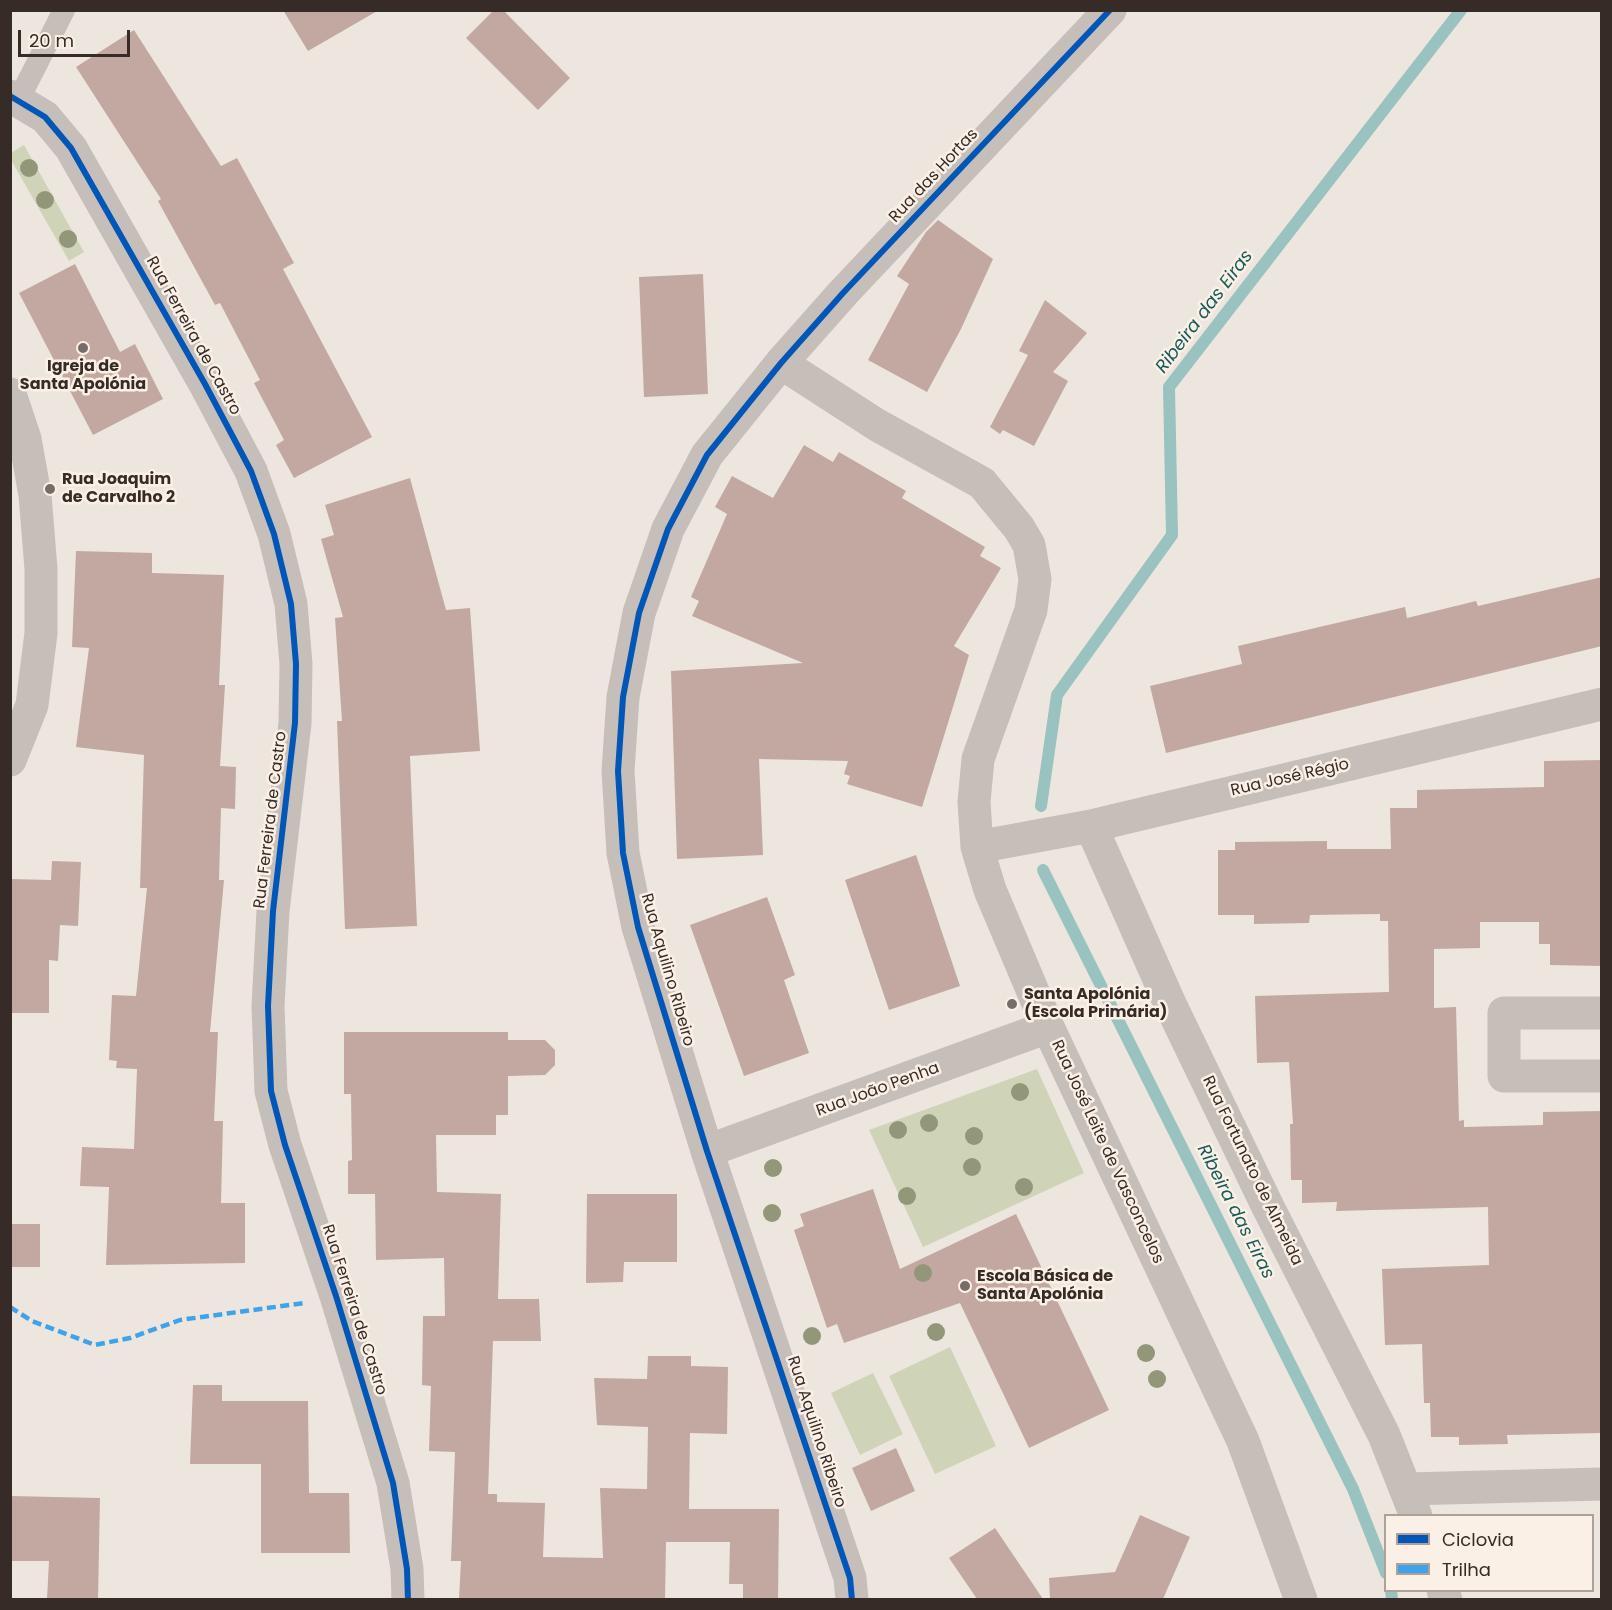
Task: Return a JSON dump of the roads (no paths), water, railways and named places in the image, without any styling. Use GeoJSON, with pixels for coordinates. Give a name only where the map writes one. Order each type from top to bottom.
{"type":"FeatureCollection","features":[{"type":"Feature","properties":{"kind":"street","name":"Rua das Hortas"},"geometry":{"type":"LineString","coordinates":[[781,363],[843,293],[1110,10]]}},
{"type":"Feature","properties":{"kind":"street","name":"Rua Ferreira de Castro"},"geometry":{"type":"LineString","coordinates":[[15,97],[45,117],[71,148],[205,384],[251,471],[274,534],[291,604],[296,664],[296,723],[273,911],[268,994],[271,1091],[285,1145],[336,1296],[393,1483],[407,1569],[408,1599]]}},
{"type":"Feature","properties":{"kind":"street","name":"Rua José Leite de Vasconcelos"},"geometry":{"type":"LineString","coordinates":[[781,363],[878,425],[982,483],[1019,528],[1029,545],[1035,579],[1031,610],[978,759],[974,802],[978,847],[990,890],[1048,1027],[1243,1440],[1301,1599]]}},
{"type":"Feature","properties":{"kind":"street","name":"Rua Aquilino Ribeiro"},"geometry":{"type":"LineString","coordinates":[[781,363],[708,455],[668,529],[639,613],[623,697],[618,771],[623,853],[638,927],[707,1151],[850,1578],[852,1599]]}},
{"type":"Feature","properties":{"kind":"street"},"geometry":{"type":"LineString","coordinates":[[10,394],[25,439],[35,495],[41,622],[32,705],[10,760]]}},
{"type":"Feature","properties":{"kind":"street","name":"Rua José Régio"},"geometry":{"type":"LineString","coordinates":[[978,847],[1091,826],[1602,704]]}},
{"type":"Feature","properties":{"kind":"street","name":"Rua Fortunato de Almeida"},"geometry":{"type":"LineString","coordinates":[[1091,826],[1170,1004],[1268,1207],[1384,1435],[1411,1502]]}},
{"type":"Feature","properties":{"kind":"street"},"geometry":{"type":"LineString","coordinates":[[1602,1013],[1504,1013],[1504,1076],[1602,1076]]}},
{"type":"Feature","properties":{"kind":"street","name":"Rua João Penha"},"geometry":{"type":"LineString","coordinates":[[707,1151],[1048,1027]]}},
{"type":"Feature","properties":{"kind":"street"},"geometry":{"type":"LineString","coordinates":[[1411,1502],[1602,1484]]}},
{"type":"Feature","properties":{"kind":"lane"},"geometry":{"type":"LineString","coordinates":[[15,97],[64,10]]}},
{"type":"Feature","properties":{"kind":"waterway","name":"Ribeira das Eiras"},"geometry":{"type":"LineString","coordinates":[[1041,806],[1057,695],[1172,535],[1169,387],[1461,10]]}},
{"type":"Feature","properties":{"kind":"waterway","name":"Ribeira das Eiras"},"geometry":{"type":"LineString","coordinates":[[1043,870],[1353,1489],[1384,1568]]}},
{"type":"Feature","properties":{"kind":"waterway","name":"Ribeira das Eiras"},"geometry":{"type":"LineString","coordinates":[[1391,1592],[1392,1600]]}},
{"type":"Feature","properties":{"kind":"place","name":"Igreja de Santa Apolónia"},"geometry":{"type":"Point","coordinates":[83,348]}},
{"type":"Feature","properties":{"kind":"place","name":"Rua Joaquim de Carvalho 2"},"geometry":{"type":"Point","coordinates":[50,489]}},
{"type":"Feature","properties":{"kind":"place","name":"Santa Apolónia (Escola Primária)"},"geometry":{"type":"Point","coordinates":[1012,1004]}},
{"type":"Feature","properties":{"kind":"place","name":"Escola Básica de Santa Apolónia"},"geometry":{"type":"Point","coordinates":[965,1286]}}]}
